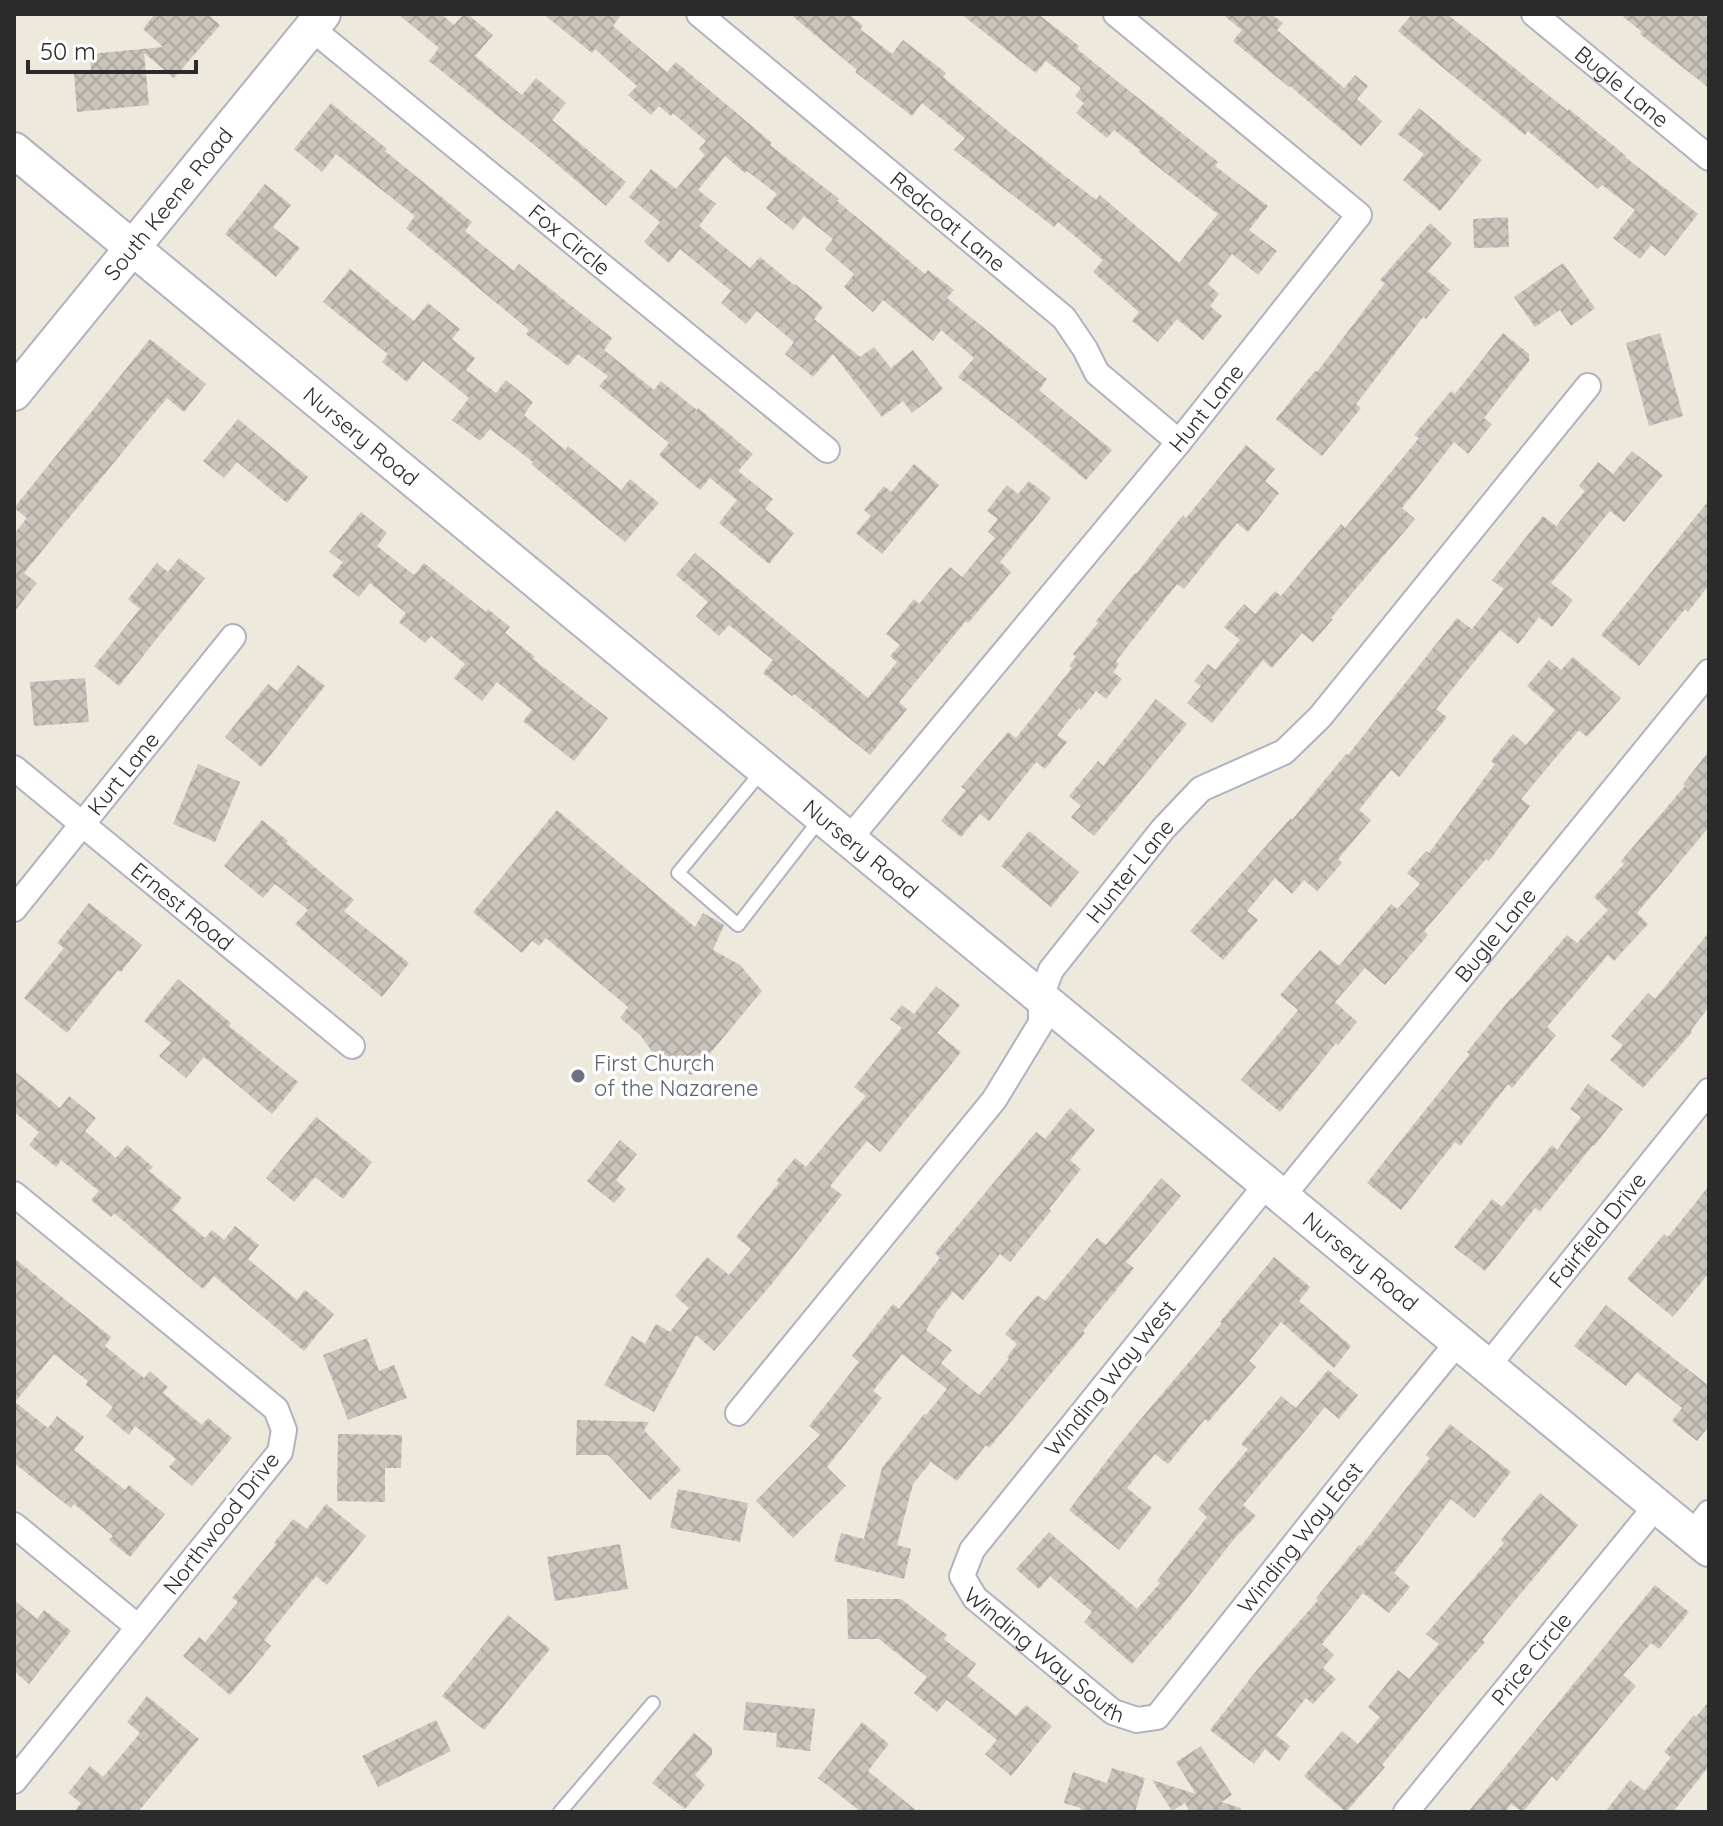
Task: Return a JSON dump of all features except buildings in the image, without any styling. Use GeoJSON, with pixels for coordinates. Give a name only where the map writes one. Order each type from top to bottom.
{"type":"FeatureCollection","features":[{"type":"Feature","properties":{"kind":"street","name":"Redcoat Lane"},"geometry":{"type":"LineString","coordinates":[[699,14],[1064,318],[1097,373],[1179,442]]}},
{"type":"Feature","properties":{"kind":"street","name":"Hunt Lane"},"geometry":{"type":"LineString","coordinates":[[849,839],[1179,442],[1359,215],[1116,14]]}},
{"type":"Feature","properties":{"kind":"street","name":"Bugle Lane"},"geometry":{"type":"LineString","coordinates":[[1534,14],[1709,158]]}},
{"type":"Feature","properties":{"kind":"street","name":"South Keene Road"},"geometry":{"type":"LineString","coordinates":[[14,393],[317,21]]}},
{"type":"Feature","properties":{"kind":"street","name":"Fox Circle"},"geometry":{"type":"LineString","coordinates":[[317,21],[827,450]]}},
{"type":"Feature","properties":{"kind":"street","name":"Nursery Road"},"geometry":{"type":"LineString","coordinates":[[14,150],[1487,1367],[1657,1505],[1703,1532]]}},
{"type":"Feature","properties":{"kind":"street","name":"Hunter Lane"},"geometry":{"type":"LineString","coordinates":[[738,1413],[994,1100],[1041,1023],[1041,997],[1051,970],[1163,829],[1201,789],[1284,752],[1320,717],[1588,386]]}},
{"type":"Feature","properties":{"kind":"street","name":"Kurt Lane"},"geometry":{"type":"LineString","coordinates":[[14,909],[233,637]]}},
{"type":"Feature","properties":{"kind":"street","name":"Bugle Lane"},"geometry":{"type":"LineString","coordinates":[[1274,1191],[1709,672]]}},
{"type":"Feature","properties":{"kind":"street","name":"Ernest Road"},"geometry":{"type":"LineString","coordinates":[[14,768],[352,1046]]}},
{"type":"Feature","properties":{"kind":"street","name":"Fairfield Drive"},"geometry":{"type":"LineString","coordinates":[[1487,1367],[1709,1091]]}},
{"type":"Feature","properties":{"kind":"street","name":"Winding Way West"},"geometry":{"type":"LineString","coordinates":[[962,1576],[972,1550],[1274,1191]]}},
{"type":"Feature","properties":{"kind":"street","name":"Northwood Drive"},"geometry":{"type":"LineString","coordinates":[[14,1194],[276,1409],[284,1430],[280,1452],[14,1781]]}},
{"type":"Feature","properties":{"kind":"street","name":"Winding Way East"},"geometry":{"type":"LineString","coordinates":[[1137,1720],[1157,1717],[1458,1342]]}},
{"type":"Feature","properties":{"kind":"street","name":"Price Circle"},"geometry":{"type":"LineString","coordinates":[[1406,1812],[1657,1505]]}},
{"type":"Feature","properties":{"kind":"street"},"geometry":{"type":"LineString","coordinates":[[14,1525],[138,1627]]}},
{"type":"Feature","properties":{"kind":"street","name":"Winding Way South"},"geometry":{"type":"LineString","coordinates":[[962,1576],[975,1598],[1113,1712],[1137,1720]]}},
{"type":"Feature","properties":{"kind":"lane"},"geometry":{"type":"LineString","coordinates":[[764,768],[678,873],[738,925],[822,817]]}},
{"type":"Feature","properties":{"kind":"lane"},"geometry":{"type":"LineString","coordinates":[[560,1812],[653,1703]]}},
{"type":"Feature","properties":{"kind":"place","name":"First Church of the Nazarene"},"geometry":{"type":"Point","coordinates":[578,1076]}}]}
